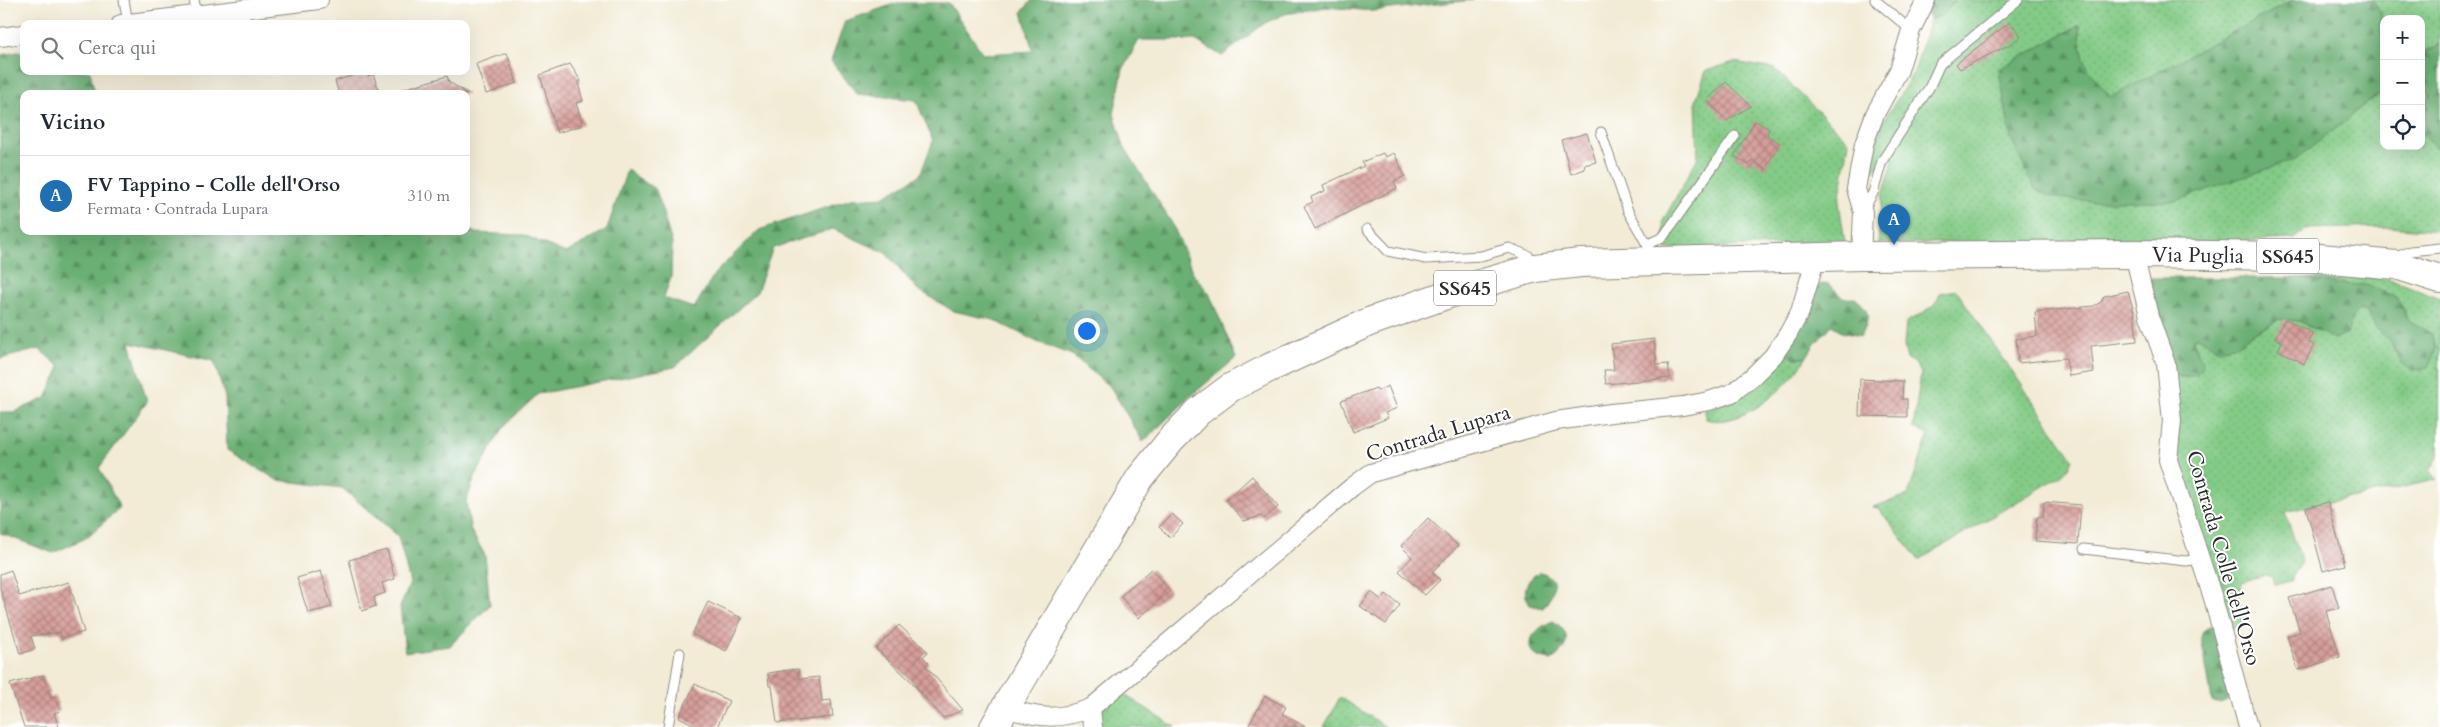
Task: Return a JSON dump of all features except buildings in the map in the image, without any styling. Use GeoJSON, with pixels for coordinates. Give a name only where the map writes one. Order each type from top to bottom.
{"type":"FeatureCollection","features":[{"type":"Feature","properties":{"kind":"main road","name":"SS645"},"geometry":{"type":"LineString","coordinates":[[1000,718],[1140,478],[1171,440],[1198,412],[1238,384],[1369,322],[1460,290],[1535,268],[1649,253],[1816,257],[2134,254]]}},
{"type":"Feature","properties":{"kind":"main road","name":"Via Puglia"},"geometry":{"type":"LineString","coordinates":[[2134,254],[2299,256],[2396,266],[2440,279]]}},
{"type":"Feature","properties":{"kind":"street"},"geometry":{"type":"LineString","coordinates":[[137,20],[195,7],[319,0]]}},
{"type":"Feature","properties":{"kind":"street"},"geometry":{"type":"LineString","coordinates":[[1861,256],[1863,212],[1856,189],[1864,144],[1875,114],[1899,70],[1912,30],[1926,0]]}},
{"type":"Feature","properties":{"kind":"street"},"geometry":{"type":"LineString","coordinates":[[0,37],[20,34]]}},
{"type":"Feature","properties":{"kind":"street","name":"Contrada Colle dell'Orso"},"geometry":{"type":"LineString","coordinates":[[2134,254],[2149,316],[2166,364],[2172,420],[2168,460],[2200,559],[2248,727]]}},
{"type":"Feature","properties":{"kind":"street","name":"Contrada Lupara"},"geometry":{"type":"LineString","coordinates":[[1091,708],[1371,473],[1556,421],[1683,406],[1709,401],[1732,393],[1752,377],[1773,356],[1788,334],[1800,312],[1816,257]]}},
{"type":"Feature","properties":{"kind":"street"},"geometry":{"type":"LineString","coordinates":[[1000,718],[1028,715],[1051,718],[1070,716],[1091,708],[1093,727]]}},
{"type":"Feature","properties":{"kind":"lane"},"geometry":{"type":"LineString","coordinates":[[124,0],[124,20]]}},
{"type":"Feature","properties":{"kind":"lane"},"geometry":{"type":"LineString","coordinates":[[1875,0],[1912,30]]}},
{"type":"Feature","properties":{"kind":"lane"},"geometry":{"type":"LineString","coordinates":[[1863,212],[1873,192],[1882,161],[1929,88],[1940,64],[2018,0]]}},
{"type":"Feature","properties":{"kind":"lane"},"geometry":{"type":"LineString","coordinates":[[1601,132],[1628,211],[1649,253],[1663,237],[1735,136]]}},
{"type":"Feature","properties":{"kind":"lane"},"geometry":{"type":"LineString","coordinates":[[1367,229],[1388,251],[1426,259],[1481,256],[1509,248],[1529,256],[1535,268]]}},
{"type":"Feature","properties":{"kind":"lane"},"geometry":{"type":"LineString","coordinates":[[2396,266],[2401,255],[2411,251],[2440,248]]}},
{"type":"Feature","properties":{"kind":"lane"},"geometry":{"type":"LineString","coordinates":[[2084,549],[2186,561],[2200,559]]}},
{"type":"Feature","properties":{"kind":"lane"},"geometry":{"type":"LineString","coordinates":[[668,727],[680,653]]}},
{"type":"Feature","properties":{"kind":"green space"},"geometry":{"type":"Polygon","coordinates":[[[1032,0],[1473,0],[1373,11],[1326,7],[1285,14],[1265,23],[1222,56],[1195,40],[1139,40],[1123,69],[1114,114],[1124,146],[1173,225],[1194,275],[1209,293],[1236,358],[1191,396],[1143,442],[1111,388],[1072,355],[1037,342],[994,320],[953,311],[917,289],[886,253],[833,229],[773,248],[757,292],[675,367],[538,394],[503,427],[475,477],[466,502],[471,531],[485,555],[490,605],[450,646],[405,652],[400,607],[410,583],[398,536],[342,488],[277,480],[227,450],[225,397],[214,361],[130,342],[147,402],[99,468],[120,508],[86,538],[53,553],[0,533],[0,412],[14,412],[46,398],[60,367],[39,349],[0,359],[0,55],[20,52],[20,75],[91,75],[94,90],[20,90],[20,235],[470,235],[470,230],[476,233],[524,235],[566,253],[607,229],[627,170],[656,190],[672,243],[671,277],[664,298],[694,308],[715,273],[759,230],[851,199],[883,197],[920,175],[933,141],[916,100],[857,94],[831,61],[845,21],[897,3],[949,3],[983,54],[1033,51],[1022,12],[1032,0]]]}},
{"type":"Feature","properties":{"kind":"green space"},"geometry":{"type":"Polygon","coordinates":[[[1910,0],[1954,0],[1944,14],[1930,19],[1910,0]]]}},
{"type":"Feature","properties":{"kind":"green space"},"geometry":{"type":"Polygon","coordinates":[[[1954,0],[2293,0],[2111,98],[2086,65],[2081,48],[2080,25],[1999,69],[2011,139],[2035,189],[2322,138],[2380,94],[2380,150],[2425,150],[2425,137],[2440,152],[2440,231],[2388,227],[2305,229],[2294,239],[2219,242],[1878,243],[1882,197],[1894,158],[1868,173],[1880,127],[1915,70],[1930,19],[1944,14],[1954,0]]]}},
{"type":"Feature","properties":{"kind":"green space"},"geometry":{"type":"Polygon","coordinates":[[[2293,0],[2372,0],[2381,13],[2380,94],[2366,102],[2342,124],[2296,159],[2175,201],[2093,201],[2053,198],[2035,189],[2011,139],[1999,69],[2080,25],[2081,48],[2086,65],[2111,97],[2293,0]]]}},
{"type":"Feature","properties":{"kind":"green space"},"geometry":{"type":"Polygon","coordinates":[[[2372,0],[2440,0],[2440,43],[2435,48],[2425,51],[2425,15],[2380,15],[2380,22],[2376,6],[2372,0]]]}},
{"type":"Feature","properties":{"kind":"green space"},"geometry":{"type":"Polygon","coordinates":[[[2440,43],[2440,152],[2425,137],[2426,108],[2430,94],[2425,86],[2425,51],[2435,48],[2440,43]]]}},
{"type":"Feature","properties":{"kind":"green space"},"geometry":{"type":"Polygon","coordinates":[[[1734,62],[1775,69],[1849,142],[1839,202],[1845,243],[1665,249],[1663,221],[1698,157],[1696,100],[1706,71],[1734,62]]]}},
{"type":"Feature","properties":{"kind":"green space"},"geometry":{"type":"Polygon","coordinates":[[[2425,86],[2430,94],[2425,122],[2425,86]]]}},
{"type":"Feature","properties":{"kind":"green space"},"geometry":{"type":"Polygon","coordinates":[[[2362,276],[2394,280],[2440,299],[2439,450],[2437,459],[2430,471],[2438,479],[2285,512],[2302,562],[2290,581],[2274,585],[2272,577],[2266,574],[2242,582],[2238,598],[2244,624],[2230,628],[2189,505],[2179,460],[2173,373],[2181,377],[2197,374],[2203,366],[2193,339],[2197,336],[2219,348],[2237,345],[2251,334],[2279,319],[2299,321],[2319,332],[2347,333],[2353,317],[2360,309],[2366,310],[2375,327],[2390,342],[2395,353],[2422,370],[2430,363],[2432,358],[2429,333],[2408,320],[2403,308],[2349,284],[2302,278],[2362,276]]]}},
{"type":"Feature","properties":{"kind":"green space"},"geometry":{"type":"Polygon","coordinates":[[[2148,278],[2302,278],[2335,284],[2366,285],[2395,296],[2408,320],[2430,333],[2436,348],[2430,366],[2422,370],[2412,371],[2402,363],[2390,342],[2375,327],[2366,310],[2360,309],[2353,317],[2347,333],[2334,339],[2299,321],[2279,319],[2251,334],[2237,345],[2219,349],[2196,336],[2193,339],[2203,365],[2197,374],[2181,377],[2173,373],[2166,337],[2148,278]]]}},
{"type":"Feature","properties":{"kind":"green space"},"geometry":{"type":"Polygon","coordinates":[[[1826,283],[1841,296],[1855,298],[1864,307],[1867,320],[1864,330],[1861,336],[1841,332],[1832,325],[1814,345],[1806,358],[1794,358],[1784,352],[1818,285],[1826,283]]]}},
{"type":"Feature","properties":{"kind":"green space"},"geometry":{"type":"Polygon","coordinates":[[[1956,290],[2073,459],[2069,468],[2059,477],[1919,560],[1878,508],[1873,507],[1908,495],[1929,434],[1913,428],[1921,373],[1914,362],[1907,359],[1904,346],[1906,322],[1931,307],[1940,293],[1956,290]]]}},
{"type":"Feature","properties":{"kind":"green space"},"geometry":{"type":"Polygon","coordinates":[[[1784,352],[1794,358],[1806,358],[1799,369],[1777,393],[1749,412],[1734,418],[1720,421],[1706,419],[1705,410],[1742,395],[1767,374],[1784,352]]]}},
{"type":"Feature","properties":{"kind":"green space"},"geometry":{"type":"Polygon","coordinates":[[[1540,572],[1547,574],[1551,578],[1554,587],[1550,598],[1543,608],[1530,605],[1526,595],[1528,582],[1540,572]]]}},
{"type":"Feature","properties":{"kind":"green space"},"geometry":{"type":"Polygon","coordinates":[[[1553,621],[1564,631],[1566,636],[1565,646],[1551,660],[1540,658],[1530,648],[1530,642],[1538,630],[1553,621]]]}},
{"type":"Feature","properties":{"kind":"green space"},"geometry":{"type":"Polygon","coordinates":[[[2209,627],[2216,627],[2232,696],[2225,702],[2220,703],[2212,701],[2201,637],[2203,631],[2209,627]]]}},
{"type":"Feature","properties":{"kind":"green space"},"geometry":{"type":"Polygon","coordinates":[[[1120,690],[1175,727],[1100,727],[1102,709],[1120,690]]]}},
{"type":"Feature","properties":{"kind":"green space"},"geometry":{"type":"Polygon","coordinates":[[[1340,697],[1386,727],[1324,727],[1340,697]]]}},
{"type":"Feature","properties":{"kind":"place","name":"FV Tappino - Colle dell'Orso"},"geometry":{"type":"Point","coordinates":[1894,245]}}]}
